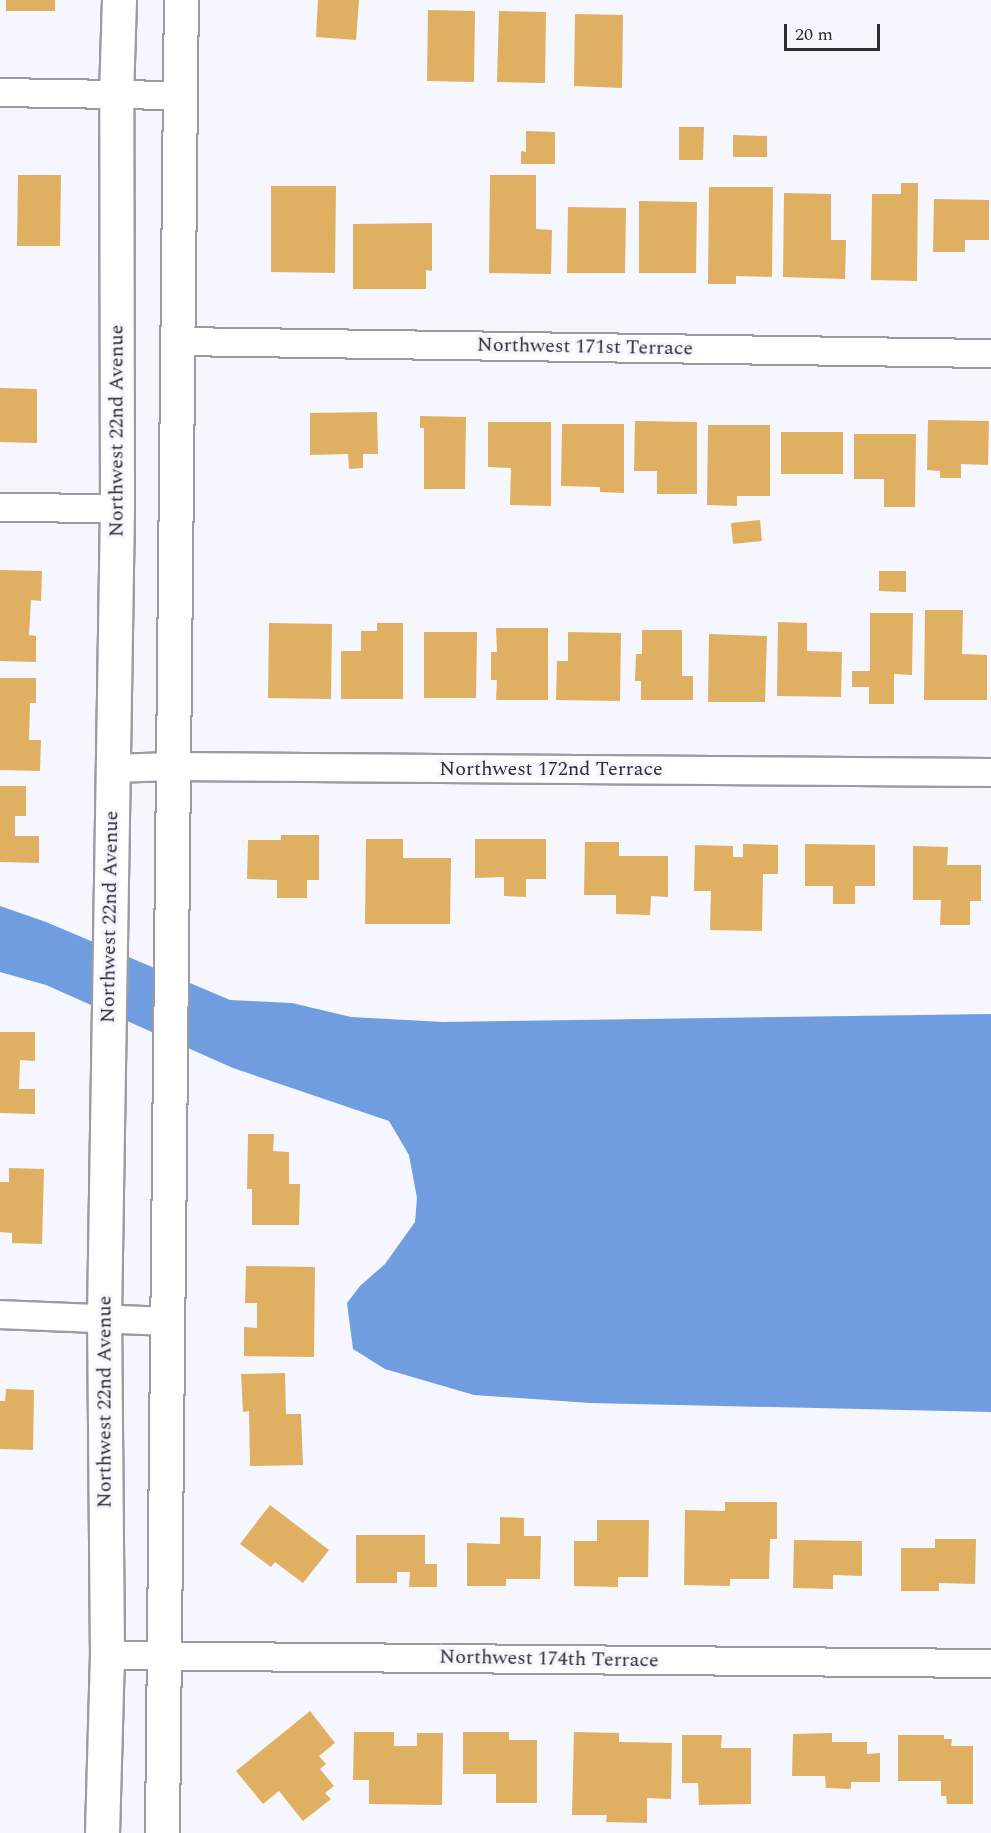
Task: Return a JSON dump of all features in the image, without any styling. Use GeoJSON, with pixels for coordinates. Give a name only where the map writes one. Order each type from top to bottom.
{"type":"FeatureCollection","features":[{"type":"Feature","properties":{"kind":"main road","name":"Northwest 22nd Avenue"},"geometry":{"type":"LineString","coordinates":[[102,1833],[107,1655],[104,1317],[117,508],[116,95],[119,0]]}},
{"type":"Feature","properties":{"kind":"main road"},"geometry":{"type":"LineString","coordinates":[[162,1833],[181,0]]}},
{"type":"Feature","properties":{"kind":"street"},"geometry":{"type":"LineString","coordinates":[[0,92],[180,95]]}},
{"type":"Feature","properties":{"kind":"street","name":"Northwest 171st Terrace"},"geometry":{"type":"LineString","coordinates":[[178,340],[991,352]]}},
{"type":"Feature","properties":{"kind":"street"},"geometry":{"type":"LineString","coordinates":[[0,507],[117,508]]}},
{"type":"Feature","properties":{"kind":"street","name":"Northwest 172nd Terrace"},"geometry":{"type":"LineString","coordinates":[[112,768],[173,766],[991,772]]}},
{"type":"Feature","properties":{"kind":"street"},"geometry":{"type":"LineString","coordinates":[[0,1314],[167,1321]]}},
{"type":"Feature","properties":{"kind":"street","name":"Northwest 174th Terrace"},"geometry":{"type":"LineString","coordinates":[[107,1655],[991,1663]]}},
{"type":"Feature","properties":{"kind":"water"},"geometry":{"type":"Polygon","coordinates":[[[0,906],[46,922],[230,1000],[292,1003],[351,1017],[443,1022],[991,1014],[991,1412],[590,1403],[474,1395],[385,1369],[353,1349],[347,1303],[360,1286],[385,1264],[415,1222],[417,1198],[409,1155],[389,1121],[233,1068],[46,985],[0,972],[0,906]]]}},
{"type":"Feature","properties":{"kind":"building"},"geometry":{"type":"Polygon","coordinates":[[[6,0],[55,0],[55,11],[6,11],[6,0]]]}},
{"type":"Feature","properties":{"kind":"building"},"geometry":{"type":"Polygon","coordinates":[[[318,0],[359,0],[356,40],[316,37],[318,0]]]}},
{"type":"Feature","properties":{"kind":"building"},"geometry":{"type":"Polygon","coordinates":[[[428,10],[475,11],[474,82],[427,81],[428,10]]]}},
{"type":"Feature","properties":{"kind":"building"},"geometry":{"type":"Polygon","coordinates":[[[499,11],[546,12],[545,83],[497,82],[499,11]]]}},
{"type":"Feature","properties":{"kind":"building"},"geometry":{"type":"Polygon","coordinates":[[[575,14],[623,15],[622,88],[574,86],[575,14]]]}},
{"type":"Feature","properties":{"kind":"building"},"geometry":{"type":"Polygon","coordinates":[[[679,127],[704,127],[703,160],[679,160],[679,127]]]}},
{"type":"Feature","properties":{"kind":"building"},"geometry":{"type":"Polygon","coordinates":[[[526,131],[555,132],[555,164],[521,164],[521,151],[526,152],[526,131]]]}},
{"type":"Feature","properties":{"kind":"building"},"geometry":{"type":"Polygon","coordinates":[[[733,135],[767,136],[767,157],[733,157],[733,135]]]}},
{"type":"Feature","properties":{"kind":"building"},"geometry":{"type":"Polygon","coordinates":[[[18,175],[61,175],[60,246],[17,246],[18,175]]]}},
{"type":"Feature","properties":{"kind":"building"},"geometry":{"type":"Polygon","coordinates":[[[490,175],[536,175],[536,229],[552,230],[551,274],[489,273],[490,175]]]}},
{"type":"Feature","properties":{"kind":"building"},"geometry":{"type":"Polygon","coordinates":[[[901,183],[918,183],[917,281],[871,280],[872,194],[901,194],[901,183]]]}},
{"type":"Feature","properties":{"kind":"building"},"geometry":{"type":"Polygon","coordinates":[[[271,186],[336,186],[335,273],[271,272],[271,186]]]}},
{"type":"Feature","properties":{"kind":"building"},"geometry":{"type":"Polygon","coordinates":[[[709,187],[773,187],[772,277],[736,276],[736,284],[708,284],[709,187]]]}},
{"type":"Feature","properties":{"kind":"building"},"geometry":{"type":"Polygon","coordinates":[[[784,193],[831,194],[831,240],[846,240],[845,279],[783,277],[784,193]]]}},
{"type":"Feature","properties":{"kind":"building"},"geometry":{"type":"Polygon","coordinates":[[[934,199],[989,200],[989,240],[965,240],[965,252],[933,252],[934,199]]]}},
{"type":"Feature","properties":{"kind":"building"},"geometry":{"type":"Polygon","coordinates":[[[639,201],[697,202],[696,273],[639,273],[639,201]]]}},
{"type":"Feature","properties":{"kind":"building"},"geometry":{"type":"Polygon","coordinates":[[[568,207],[626,208],[625,273],[567,273],[568,207]]]}},
{"type":"Feature","properties":{"kind":"building"},"geometry":{"type":"Polygon","coordinates":[[[432,223],[432,271],[426,270],[426,289],[353,289],[353,224],[432,223]]]}},
{"type":"Feature","properties":{"kind":"building"},"geometry":{"type":"Polygon","coordinates":[[[0,388],[37,389],[37,443],[0,442],[0,388]]]}},
{"type":"Feature","properties":{"kind":"building"},"geometry":{"type":"Polygon","coordinates":[[[377,412],[378,454],[363,454],[363,468],[349,469],[348,454],[310,455],[310,413],[377,412]]]}},
{"type":"Feature","properties":{"kind":"building"},"geometry":{"type":"Polygon","coordinates":[[[420,416],[466,417],[465,489],[424,489],[424,428],[420,428],[420,416]]]}},
{"type":"Feature","properties":{"kind":"building"},"geometry":{"type":"Polygon","coordinates":[[[928,420],[989,421],[988,465],[961,464],[961,478],[940,478],[940,471],[927,470],[928,420]]]}},
{"type":"Feature","properties":{"kind":"building"},"geometry":{"type":"Polygon","coordinates":[[[635,421],[697,422],[697,494],[657,494],[657,471],[634,471],[635,421]]]}},
{"type":"Feature","properties":{"kind":"building"},"geometry":{"type":"Polygon","coordinates":[[[488,422],[551,422],[551,506],[510,505],[511,468],[488,467],[488,422]]]}},
{"type":"Feature","properties":{"kind":"building"},"geometry":{"type":"Polygon","coordinates":[[[562,424],[624,424],[624,493],[600,492],[600,487],[561,486],[562,424]]]}},
{"type":"Feature","properties":{"kind":"building"},"geometry":{"type":"Polygon","coordinates":[[[708,425],[770,425],[770,496],[737,496],[737,506],[707,505],[708,425]]]}},
{"type":"Feature","properties":{"kind":"building"},"geometry":{"type":"Polygon","coordinates":[[[781,432],[843,432],[843,474],[781,474],[781,432]]]}},
{"type":"Feature","properties":{"kind":"building"},"geometry":{"type":"Polygon","coordinates":[[[854,434],[916,434],[915,507],[884,507],[884,479],[854,479],[854,434]]]}},
{"type":"Feature","properties":{"kind":"building"},"geometry":{"type":"Polygon","coordinates":[[[760,520],[762,541],[733,544],[731,523],[760,520]]]}},
{"type":"Feature","properties":{"kind":"building"},"geometry":{"type":"Polygon","coordinates":[[[0,570],[42,571],[41,601],[31,600],[29,635],[36,636],[36,662],[0,661],[0,570]]]}},
{"type":"Feature","properties":{"kind":"building"},"geometry":{"type":"Polygon","coordinates":[[[879,571],[906,571],[906,592],[879,591],[879,571]]]}},
{"type":"Feature","properties":{"kind":"building"},"geometry":{"type":"Polygon","coordinates":[[[925,610],[963,610],[962,654],[987,655],[987,700],[924,700],[925,610]]]}},
{"type":"Feature","properties":{"kind":"building"},"geometry":{"type":"Polygon","coordinates":[[[870,613],[913,613],[912,675],[894,674],[894,704],[869,704],[869,687],[852,687],[852,671],[870,671],[870,613]]]}},
{"type":"Feature","properties":{"kind":"building"},"geometry":{"type":"Polygon","coordinates":[[[778,622],[807,623],[807,651],[842,652],[841,697],[777,696],[778,622]]]}},
{"type":"Feature","properties":{"kind":"building"},"geometry":{"type":"Polygon","coordinates":[[[269,623],[332,624],[331,699],[268,698],[269,623]]]}},
{"type":"Feature","properties":{"kind":"building"},"geometry":{"type":"Polygon","coordinates":[[[377,623],[403,623],[403,699],[341,699],[341,651],[361,651],[361,631],[377,631],[377,623]]]}},
{"type":"Feature","properties":{"kind":"building"},"geometry":{"type":"Polygon","coordinates":[[[496,628],[548,628],[548,700],[496,700],[497,680],[491,680],[491,652],[497,652],[496,628]]]}},
{"type":"Feature","properties":{"kind":"building"},"geometry":{"type":"Polygon","coordinates":[[[642,630],[682,630],[682,676],[693,676],[693,700],[641,700],[641,681],[635,681],[636,654],[642,654],[642,630]]]}},
{"type":"Feature","properties":{"kind":"building"},"geometry":{"type":"Polygon","coordinates":[[[424,632],[477,632],[476,698],[424,698],[424,632]]]}},
{"type":"Feature","properties":{"kind":"building"},"geometry":{"type":"Polygon","coordinates":[[[568,632],[621,633],[620,701],[556,700],[557,661],[568,661],[568,632]]]}},
{"type":"Feature","properties":{"kind":"building"},"geometry":{"type":"Polygon","coordinates":[[[709,634],[767,636],[765,702],[708,702],[709,634]]]}},
{"type":"Feature","properties":{"kind":"building"},"geometry":{"type":"Polygon","coordinates":[[[0,678],[36,678],[36,703],[30,703],[29,740],[41,740],[40,771],[0,770],[0,678]]]}},
{"type":"Feature","properties":{"kind":"building"},"geometry":{"type":"Polygon","coordinates":[[[0,786],[26,786],[26,816],[15,816],[15,836],[39,836],[39,863],[0,862],[0,786]]]}},
{"type":"Feature","properties":{"kind":"building"},"geometry":{"type":"Polygon","coordinates":[[[281,835],[319,835],[319,880],[307,880],[307,898],[277,898],[277,880],[247,879],[248,840],[281,840],[281,835]]]}},
{"type":"Feature","properties":{"kind":"building"},"geometry":{"type":"Polygon","coordinates":[[[366,839],[403,839],[403,858],[451,858],[450,924],[365,924],[366,839]]]}},
{"type":"Feature","properties":{"kind":"building"},"geometry":{"type":"Polygon","coordinates":[[[475,839],[546,839],[546,879],[526,879],[526,897],[504,896],[504,877],[475,878],[475,839]]]}},
{"type":"Feature","properties":{"kind":"building"},"geometry":{"type":"Polygon","coordinates":[[[585,842],[619,842],[619,856],[668,856],[668,897],[651,896],[650,915],[616,914],[616,895],[584,895],[585,842]]]}},
{"type":"Feature","properties":{"kind":"building"},"geometry":{"type":"Polygon","coordinates":[[[743,844],[778,845],[778,874],[763,874],[762,931],[710,930],[711,891],[694,891],[695,845],[733,846],[733,857],[743,857],[743,844]]]}},
{"type":"Feature","properties":{"kind":"building"},"geometry":{"type":"Polygon","coordinates":[[[805,844],[875,845],[875,886],[855,886],[855,904],[833,904],[833,886],[805,886],[805,844]]]}},
{"type":"Feature","properties":{"kind":"building"},"geometry":{"type":"Polygon","coordinates":[[[913,846],[948,847],[947,865],[981,865],[981,901],[970,901],[970,925],[940,925],[941,900],[913,900],[913,846]]]}},
{"type":"Feature","properties":{"kind":"building"},"geometry":{"type":"Polygon","coordinates":[[[0,1032],[35,1032],[35,1061],[20,1060],[19,1089],[35,1089],[35,1114],[0,1113],[0,1032]]]}},
{"type":"Feature","properties":{"kind":"building"},"geometry":{"type":"Polygon","coordinates":[[[248,1134],[274,1134],[273,1151],[289,1152],[289,1184],[300,1184],[299,1225],[252,1225],[252,1189],[247,1189],[248,1134]]]}},
{"type":"Feature","properties":{"kind":"building"},"geometry":{"type":"Polygon","coordinates":[[[9,1168],[44,1169],[42,1244],[12,1243],[12,1233],[0,1232],[0,1182],[9,1182],[9,1168]]]}},
{"type":"Feature","properties":{"kind":"building"},"geometry":{"type":"Polygon","coordinates":[[[246,1266],[315,1267],[314,1357],[244,1356],[244,1327],[257,1328],[257,1303],[245,1303],[246,1266]]]}},
{"type":"Feature","properties":{"kind":"building"},"geometry":{"type":"Polygon","coordinates":[[[285,1373],[286,1414],[301,1414],[303,1465],[250,1466],[249,1411],[243,1412],[241,1374],[285,1373]]]}},
{"type":"Feature","properties":{"kind":"building"},"geometry":{"type":"Polygon","coordinates":[[[6,1389],[34,1390],[33,1450],[0,1449],[0,1401],[5,1401],[6,1389]]]}},
{"type":"Feature","properties":{"kind":"building"},"geometry":{"type":"Polygon","coordinates":[[[725,1502],[777,1502],[777,1539],[770,1539],[769,1579],[730,1579],[730,1586],[684,1585],[685,1510],[725,1511],[725,1502]]]}},
{"type":"Feature","properties":{"kind":"building"},"geometry":{"type":"Polygon","coordinates":[[[270,1505],[329,1550],[303,1583],[275,1562],[271,1567],[240,1544],[270,1505]]]}},
{"type":"Feature","properties":{"kind":"building"},"geometry":{"type":"Polygon","coordinates":[[[500,1517],[524,1518],[524,1536],[541,1536],[540,1579],[506,1579],[506,1586],[467,1586],[467,1543],[500,1544],[500,1517]]]}},
{"type":"Feature","properties":{"kind":"building"},"geometry":{"type":"Polygon","coordinates":[[[597,1520],[649,1520],[648,1577],[618,1577],[618,1587],[574,1586],[574,1541],[597,1541],[597,1520]]]}},
{"type":"Feature","properties":{"kind":"building"},"geometry":{"type":"Polygon","coordinates":[[[356,1535],[425,1535],[425,1564],[437,1564],[437,1587],[409,1587],[410,1572],[397,1572],[397,1583],[356,1583],[356,1535]]]}},
{"type":"Feature","properties":{"kind":"building"},"geometry":{"type":"Polygon","coordinates":[[[935,1539],[976,1539],[975,1584],[939,1583],[939,1591],[901,1591],[901,1548],[935,1548],[935,1539]]]}},
{"type":"Feature","properties":{"kind":"building"},"geometry":{"type":"Polygon","coordinates":[[[794,1540],[862,1541],[862,1576],[833,1575],[833,1589],[793,1588],[794,1540]]]}},
{"type":"Feature","properties":{"kind":"building"},"geometry":{"type":"Polygon","coordinates":[[[310,1711],[335,1743],[319,1756],[326,1764],[320,1769],[334,1786],[325,1793],[331,1799],[303,1821],[279,1791],[263,1804],[236,1771],[310,1711]]]}},
{"type":"Feature","properties":{"kind":"building"},"geometry":{"type":"Polygon","coordinates":[[[354,1732],[394,1732],[394,1746],[417,1746],[417,1733],[443,1733],[442,1805],[369,1804],[369,1780],[353,1780],[354,1732]]]}},
{"type":"Feature","properties":{"kind":"building"},"geometry":{"type":"Polygon","coordinates":[[[463,1732],[509,1732],[509,1740],[537,1740],[537,1803],[496,1803],[496,1774],[463,1774],[463,1732]]]}},
{"type":"Feature","properties":{"kind":"building"},"geometry":{"type":"Polygon","coordinates":[[[574,1732],[619,1733],[619,1742],[672,1743],[671,1799],[647,1798],[647,1823],[606,1822],[607,1815],[572,1815],[574,1732]]]}},
{"type":"Feature","properties":{"kind":"building"},"geometry":{"type":"Polygon","coordinates":[[[832,1733],[832,1742],[867,1742],[867,1754],[880,1753],[880,1782],[851,1782],[851,1789],[826,1788],[825,1776],[792,1776],[793,1734],[832,1733]]]}},
{"type":"Feature","properties":{"kind":"building"},"geometry":{"type":"Polygon","coordinates":[[[682,1735],[722,1735],[721,1748],[751,1748],[751,1804],[699,1805],[698,1783],[682,1783],[682,1735]]]}},
{"type":"Feature","properties":{"kind":"building"},"geometry":{"type":"Polygon","coordinates":[[[898,1735],[944,1735],[944,1739],[952,1739],[951,1746],[973,1746],[973,1804],[947,1804],[946,1796],[941,1796],[941,1781],[898,1781],[898,1735]]]}}]}
